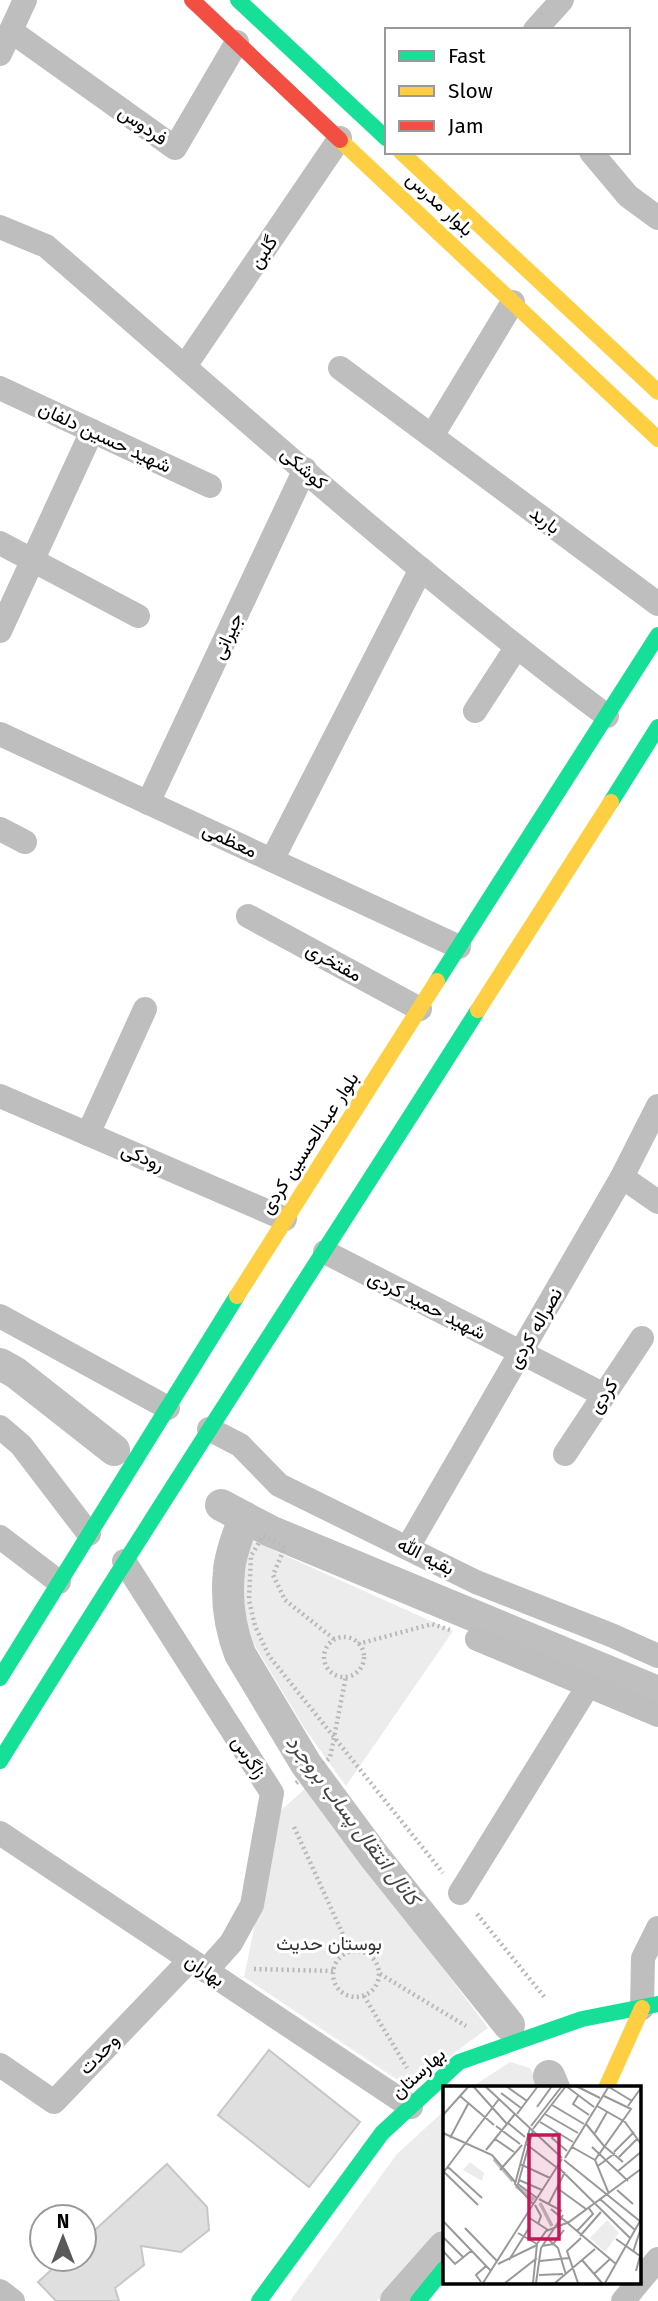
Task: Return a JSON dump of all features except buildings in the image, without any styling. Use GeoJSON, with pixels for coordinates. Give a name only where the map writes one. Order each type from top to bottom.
{"type":"FeatureCollection","features":[{"type":"Feature","properties":{"kind":"main road","name":"بلوار مدرس"},"geometry":{"type":"LineString","coordinates":[[192,0],[658,439]]}},
{"type":"Feature","properties":{"kind":"main road"},"geometry":{"type":"LineString","coordinates":[[238,0],[385,137]]}},
{"type":"Feature","properties":{"kind":"main road","name":"بلوار مدرس"},"geometry":{"type":"LineString","coordinates":[[403,154],[658,392]]}},
{"type":"Feature","properties":{"kind":"main road","name":"بلوار عبدالحسین کردی"},"geometry":{"type":"LineString","coordinates":[[0,1761],[109,1549],[173,1410],[285,1219],[658,635]]}},
{"type":"Feature","properties":{"kind":"main road","name":"بلوار عبدالحسین کردی"},"geometry":{"type":"LineString","coordinates":[[0,1678],[59,1582],[109,1549],[204,1427],[324,1252],[658,727]]}},
{"type":"Feature","properties":{"kind":"main road"},"geometry":{"type":"LineString","coordinates":[[607,2086],[650,2006]]}},
{"type":"Feature","properties":{"kind":"main road","name":"بهارستان"},"geometry":{"type":"LineString","coordinates":[[260,2301],[382,2133],[459,2062],[582,2019],[650,2006]]}},
{"type":"Feature","properties":{"kind":"main road"},"geometry":{"type":"LineString","coordinates":[[418,2301],[443,2270]]}},
{"type":"Feature","properties":{"kind":"street"},"geometry":{"type":"LineString","coordinates":[[0,54],[25,0]]}},
{"type":"Feature","properties":{"kind":"street"},"geometry":{"type":"LineString","coordinates":[[538,28],[562,0]]}},
{"type":"Feature","properties":{"kind":"street","name":"فردوس"},"geometry":{"type":"LineString","coordinates":[[10,31],[175,148],[237,42]]}},
{"type":"Feature","properties":{"kind":"street","name":"گلبن"},"geometry":{"type":"LineString","coordinates":[[186,366],[340,138]]}},
{"type":"Feature","properties":{"kind":"street"},"geometry":{"type":"LineString","coordinates":[[594,154],[628,196],[658,218]]}},
{"type":"Feature","properties":{"kind":"street","name":"کوشکی"},"geometry":{"type":"LineString","coordinates":[[0,227],[46,246],[421,569],[516,648],[607,716]]}},
{"type":"Feature","properties":{"kind":"street"},"geometry":{"type":"LineString","coordinates":[[432,436],[513,302]]}},
{"type":"Feature","properties":{"kind":"street","name":"باربد"},"geometry":{"type":"LineString","coordinates":[[340,369],[658,604]]}},
{"type":"Feature","properties":{"kind":"street","name":"شهید حسین دلفان"},"geometry":{"type":"LineString","coordinates":[[0,388],[210,486]]}},
{"type":"Feature","properties":{"kind":"street"},"geometry":{"type":"LineString","coordinates":[[0,631],[92,431]]}},
{"type":"Feature","properties":{"kind":"street","name":"جیرانی"},"geometry":{"type":"LineString","coordinates":[[148,803],[305,469]]}},
{"type":"Feature","properties":{"kind":"street"},"geometry":{"type":"LineString","coordinates":[[0,543],[138,616]]}},
{"type":"Feature","properties":{"kind":"street"},"geometry":{"type":"LineString","coordinates":[[272,860],[421,569]]}},
{"type":"Feature","properties":{"kind":"street"},"geometry":{"type":"LineString","coordinates":[[475,711],[516,648]]}},
{"type":"Feature","properties":{"kind":"street","name":"معظمی"},"geometry":{"type":"LineString","coordinates":[[0,734],[459,947]]}},
{"type":"Feature","properties":{"kind":"street"},"geometry":{"type":"LineString","coordinates":[[0,829],[25,842]]}},
{"type":"Feature","properties":{"kind":"street","name":"مفتخری"},"geometry":{"type":"LineString","coordinates":[[248,916],[420,1009]]}},
{"type":"Feature","properties":{"kind":"street"},"geometry":{"type":"LineString","coordinates":[[88,1134],[145,1009]]}},
{"type":"Feature","properties":{"kind":"street","name":"رودکی"},"geometry":{"type":"LineString","coordinates":[[0,1096],[285,1219]]}},
{"type":"Feature","properties":{"kind":"street","name":"نصراله کردی"},"geometry":{"type":"LineString","coordinates":[[408,1547],[622,1177],[658,1106]]}},
{"type":"Feature","properties":{"kind":"street"},"geometry":{"type":"LineString","coordinates":[[622,1177],[658,1202]]}},
{"type":"Feature","properties":{"kind":"street","name":"شهید حمید کردی"},"geometry":{"type":"LineString","coordinates":[[324,1252],[604,1395]]}},
{"type":"Feature","properties":{"kind":"street"},"geometry":{"type":"LineString","coordinates":[[0,1316],[173,1410]]}},
{"type":"Feature","properties":{"kind":"street","name":"کردی"},"geometry":{"type":"LineString","coordinates":[[565,1454],[642,1338]]}},
{"type":"Feature","properties":{"kind":"street","name":"زاگرس"},"geometry":{"type":"LineString","coordinates":[[0,1427],[21,1445],[109,1549],[272,1793],[252,1905],[231,1943],[202,1966]]}},
{"type":"Feature","properties":{"kind":"street","name":"بقیه الله"},"geometry":{"type":"LineString","coordinates":[[204,1427],[240,1445],[279,1485],[476,1582],[658,1656]]}},
{"type":"Feature","properties":{"kind":"street"},"geometry":{"type":"LineString","coordinates":[[0,1537],[59,1582]]}},
{"type":"Feature","properties":{"kind":"street"},"geometry":{"type":"LineString","coordinates":[[477,1639],[658,1715]]}},
{"type":"Feature","properties":{"kind":"street"},"geometry":{"type":"LineString","coordinates":[[460,1893],[588,1686]]}},
{"type":"Feature","properties":{"kind":"street","name":"بهاران"},"geometry":{"type":"LineString","coordinates":[[0,1833],[202,1966],[417,2101]]}},
{"type":"Feature","properties":{"kind":"street"},"geometry":{"type":"LineString","coordinates":[[650,2006],[643,1958],[658,1928]]}},
{"type":"Feature","properties":{"kind":"street","name":"وحدت"},"geometry":{"type":"LineString","coordinates":[[0,2065],[54,2102],[202,1966]]}},
{"type":"Feature","properties":{"kind":"street"},"geometry":{"type":"LineString","coordinates":[[640,2281],[658,2259]]}},
{"type":"Feature","properties":{"kind":"street"},"geometry":{"type":"LineString","coordinates":[[623,2301],[637,2284]]}},
{"type":"Feature","properties":{"kind":"street"},"geometry":{"type":"LineString","coordinates":[[0,2291],[13,2301]]}},
{"type":"Feature","properties":{"kind":"path"},"geometry":{"type":"LineString","coordinates":[[334,1639],[285,1600],[273,1575],[285,1547],[263,1536],[251,1556],[249,1600],[255,1626],[269,1656],[373,1786]]}},
{"type":"Feature","properties":{"kind":"path"},"geometry":{"type":"LineString","coordinates":[[358,1644],[432,1624],[477,1639]]}},
{"type":"Feature","properties":{"kind":"path"},"geometry":{"type":"LineString","coordinates":[[347,1637],[358,1644],[364,1656],[356,1672],[337,1676],[324,1662],[325,1649],[334,1639],[347,1637]]}},
{"type":"Feature","properties":{"kind":"path"},"geometry":{"type":"LineString","coordinates":[[334,1737],[346,1676]]}},
{"type":"Feature","properties":{"kind":"path","name":"زاگرس"},"geometry":{"type":"LineString","coordinates":[[292,1791],[295,1784],[330,1758],[334,1737]]}},
{"type":"Feature","properties":{"kind":"path"},"geometry":{"type":"LineString","coordinates":[[290,1818],[351,1952]]}},
{"type":"Feature","properties":{"kind":"path"},"geometry":{"type":"LineString","coordinates":[[351,1952],[366,1953],[377,1963],[377,1984],[364,1996],[353,1997],[339,1990],[335,1983],[334,1972],[338,1960],[351,1952]]}},
{"type":"Feature","properties":{"kind":"path"},"geometry":{"type":"LineString","coordinates":[[202,1966],[334,1972]]}},
{"type":"Feature","properties":{"kind":"path"},"geometry":{"type":"LineString","coordinates":[[379,1974],[501,2047]]}},
{"type":"Feature","properties":{"kind":"path"},"geometry":{"type":"LineString","coordinates":[[364,1996],[417,2101]]}},
{"type":"Feature","properties":{"kind":"green space"},"geometry":{"type":"Polygon","coordinates":[[[246,1538],[453,1631],[346,1786],[305,1729],[246,1631],[236,1591],[246,1538]]]}},
{"type":"Feature","properties":{"kind":"green space","name":"بوستان حدیث"},"geometry":{"type":"Polygon","coordinates":[[[307,1787],[488,2028],[408,2087],[244,1977],[278,1813],[307,1787]]]}},
{"type":"Feature","properties":{"kind":"green space"},"geometry":{"type":"Polygon","coordinates":[[[510,2062],[530,2068],[540,2086],[473,2086],[510,2062]]]}},
{"type":"Feature","properties":{"kind":"green space"},"geometry":{"type":"Polygon","coordinates":[[[443,2112],[443,2227],[377,2301],[290,2301],[397,2154],[443,2112]]]}},
{"type":"Feature","properties":{"kind":"waterway","name":"کانال انتقال پساب بروجرد"},"geometry":{"type":"LineString","coordinates":[[0,1364],[16,1373],[114,1450]]}},
{"type":"Feature","properties":{"kind":"waterway","name":"کانال انتقال پساب بروجرد"},"geometry":{"type":"LineString","coordinates":[[221,1505],[270,1531],[658,1692]]}},
{"type":"Feature","properties":{"kind":"waterway","name":"کانال انتقال پساب بروجرد"},"geometry":{"type":"LineString","coordinates":[[244,1517],[231,1557],[228,1582],[230,1613],[240,1654],[306,1764],[374,1856],[509,2025]]}},
{"type":"Feature","properties":{"kind":"waterway"},"geometry":{"type":"LineString","coordinates":[[549,2076],[553,2086]]}},
{"type":"Feature","properties":{"kind":"waterway"},"geometry":{"type":"LineString","coordinates":[[396,2301],[443,2248]]}},
{"type":"Feature","properties":{"kind":"traffic: fast"},"geometry":{"type":"LineString","coordinates":[[238,0],[385,137]]}},
{"type":"Feature","properties":{"kind":"traffic: fast"},"geometry":{"type":"LineString","coordinates":[[437,981],[658,635]]}},
{"type":"Feature","properties":{"kind":"traffic: fast"},"geometry":{"type":"LineString","coordinates":[[611,802],[658,727]]}},
{"type":"Feature","properties":{"kind":"traffic: fast"},"geometry":{"type":"LineString","coordinates":[[0,1761],[478,1010]]}},
{"type":"Feature","properties":{"kind":"traffic: fast"},"geometry":{"type":"LineString","coordinates":[[0,1678],[237,1296]]}},
{"type":"Feature","properties":{"kind":"traffic: fast"},"geometry":{"type":"LineString","coordinates":[[259,2301],[382,2133],[459,2062],[582,2019],[658,2004]]}},
{"type":"Feature","properties":{"kind":"traffic: fast"},"geometry":{"type":"LineString","coordinates":[[418,2301],[443,2270]]}},
{"type":"Feature","properties":{"kind":"traffic: slow"},"geometry":{"type":"LineString","coordinates":[[340,140],[658,439]]}},
{"type":"Feature","properties":{"kind":"traffic: slow"},"geometry":{"type":"LineString","coordinates":[[403,154],[658,392]]}},
{"type":"Feature","properties":{"kind":"traffic: slow"},"geometry":{"type":"LineString","coordinates":[[478,1010],[611,802]]}},
{"type":"Feature","properties":{"kind":"traffic: slow"},"geometry":{"type":"LineString","coordinates":[[237,1296],[437,981]]}},
{"type":"Feature","properties":{"kind":"traffic: slow"},"geometry":{"type":"LineString","coordinates":[[607,2086],[642,2008]]}},
{"type":"Feature","properties":{"kind":"traffic: jam"},"geometry":{"type":"LineString","coordinates":[[192,0],[340,140]]}}]}
